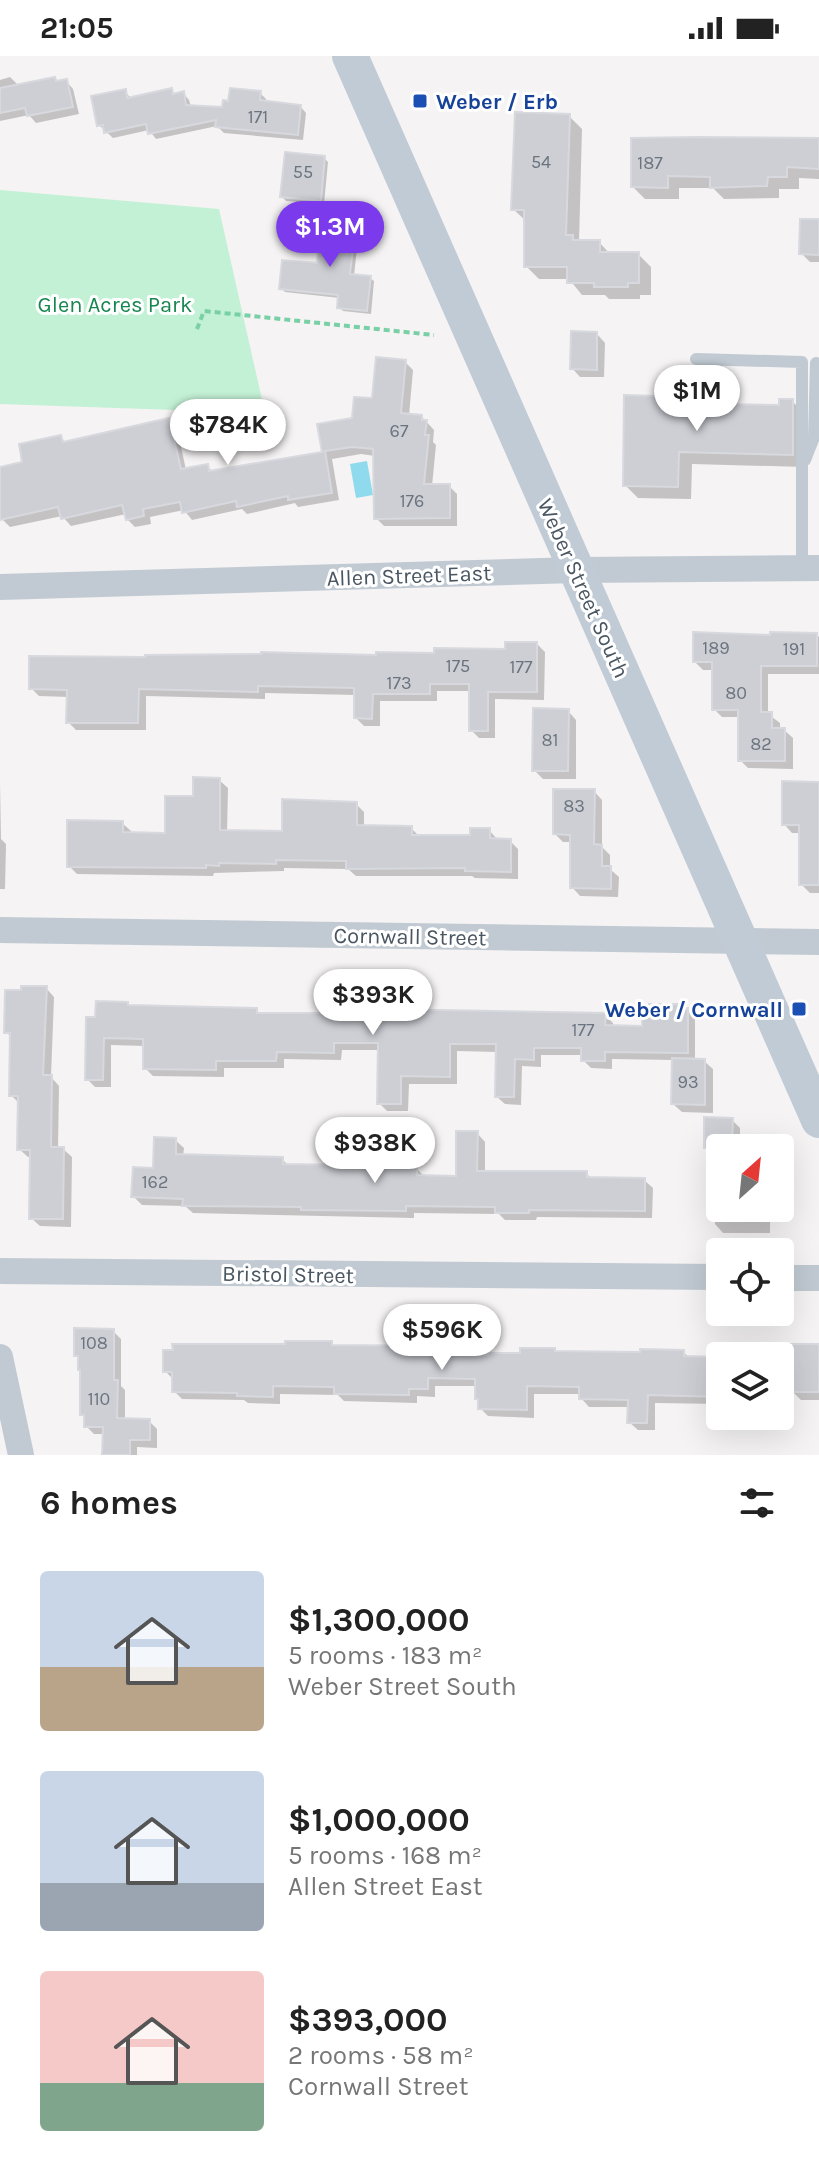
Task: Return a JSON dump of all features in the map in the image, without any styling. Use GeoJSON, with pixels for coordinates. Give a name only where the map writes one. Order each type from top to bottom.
{"type":"FeatureCollection","features":[{"type":"Feature","properties":{"kind":"main road","name":"Weber Street South"},"geometry":{"type":"LineString","coordinates":[[350,56],[819,1120]]}},
{"type":"Feature","properties":{"kind":"street","name":"Allen Street East"},"geometry":{"type":"LineString","coordinates":[[0,587],[576,570],[811,568]]}},
{"type":"Feature","properties":{"kind":"street","name":"Cornwall Street"},"geometry":{"type":"LineString","coordinates":[[0,930],[819,942]]}},
{"type":"Feature","properties":{"kind":"street","name":"Bristol Street"},"geometry":{"type":"LineString","coordinates":[[0,1271],[706,1277]]}},
{"type":"Feature","properties":{"kind":"street"},"geometry":{"type":"LineString","coordinates":[[794,1278],[819,1278]]}},
{"type":"Feature","properties":{"kind":"street"},"geometry":{"type":"LineString","coordinates":[[0,1357],[21,1455]]}},
{"type":"Feature","properties":{"kind":"lane"},"geometry":{"type":"LineString","coordinates":[[696,359],[802,362],[802,467],[811,568]]}},
{"type":"Feature","properties":{"kind":"lane"},"geometry":{"type":"LineString","coordinates":[[802,467],[814,437],[816,363]]}},
{"type":"Feature","properties":{"kind":"path"},"geometry":{"type":"LineString","coordinates":[[197,329],[204,311],[434,335]]}},
{"type":"Feature","properties":{"kind":"green space","name":"Glen Acres Park"},"geometry":{"type":"Polygon","coordinates":[[[0,190],[219,209],[265,413],[0,404],[0,190]]]}},
{"type":"Feature","properties":{"kind":"water"},"geometry":{"type":"Polygon","coordinates":[[[367,461],[373,495],[356,498],[350,464],[367,461]]]}},
{"type":"Feature","properties":{"kind":"building"},"geometry":{"type":"Polygon","coordinates":[[[55,77],[56,81],[67,79],[73,107],[27,116],[25,108],[0,113],[0,88],[55,77]]]}},
{"type":"Feature","properties":{"kind":"building"},"geometry":{"type":"Polygon","coordinates":[[[172,88],[173,94],[184,91],[186,105],[222,107],[223,100],[228,101],[230,88],[261,91],[260,100],[301,105],[298,135],[215,127],[216,120],[148,134],[146,124],[104,133],[103,125],[97,126],[91,96],[126,89],[127,98],[172,88]]]}},
{"type":"Feature","properties":{"kind":"building"},"geometry":{"type":"Polygon","coordinates":[[[515,112],[570,114],[566,235],[573,235],[573,240],[600,240],[600,252],[639,252],[639,283],[628,283],[628,287],[594,287],[594,283],[567,283],[567,267],[524,267],[524,210],[511,210],[515,112]]]}},
{"type":"Feature","properties":{"kind":"building"},"geometry":{"type":"Polygon","coordinates":[[[631,138],[819,138],[819,169],[787,167],[787,177],[768,177],[767,186],[710,188],[710,177],[668,176],[668,188],[631,187],[631,138]]]}},
{"type":"Feature","properties":{"kind":"building"},"geometry":{"type":"Polygon","coordinates":[[[285,152],[325,156],[321,201],[280,197],[285,152]]]}},
{"type":"Feature","properties":{"kind":"building"},"geometry":{"type":"Polygon","coordinates":[[[321,219],[356,223],[350,274],[371,276],[367,311],[337,308],[338,295],[279,289],[282,260],[317,263],[321,219]]]}},
{"type":"Feature","properties":{"kind":"building"},"geometry":{"type":"Polygon","coordinates":[[[800,219],[819,219],[819,255],[799,254],[800,219]]]}},
{"type":"Feature","properties":{"kind":"building"},"geometry":{"type":"Polygon","coordinates":[[[571,331],[597,332],[597,370],[570,369],[571,331]]]}},
{"type":"Feature","properties":{"kind":"building"},"geometry":{"type":"Polygon","coordinates":[[[376,357],[406,360],[401,413],[422,415],[422,420],[427,420],[425,435],[429,435],[424,484],[450,484],[450,518],[374,519],[373,449],[352,447],[325,451],[332,493],[288,500],[288,496],[237,507],[236,501],[182,513],[180,502],[143,509],[144,516],[126,520],[122,505],[61,519],[58,507],[0,520],[0,467],[22,462],[19,444],[61,435],[63,442],[169,418],[181,469],[208,464],[209,471],[322,452],[317,424],[352,418],[354,397],[372,398],[376,357]]]}},
{"type":"Feature","properties":{"kind":"building"},"geometry":{"type":"Polygon","coordinates":[[[624,395],[726,398],[726,404],[779,405],[779,399],[793,399],[793,455],[679,452],[678,487],[623,486],[624,395]]]}},
{"type":"Feature","properties":{"kind":"building"},"geometry":{"type":"Polygon","coordinates":[[[693,632],[817,633],[817,666],[761,666],[761,712],[772,712],[772,728],[785,728],[785,761],[738,761],[738,710],[712,710],[712,662],[693,662],[693,632]]]}},
{"type":"Feature","properties":{"kind":"building"},"geometry":{"type":"Polygon","coordinates":[[[505,642],[537,642],[537,692],[488,692],[488,731],[469,731],[469,684],[430,684],[430,694],[373,694],[372,719],[354,718],[354,688],[258,686],[258,692],[139,689],[138,723],[66,723],[67,690],[29,689],[29,656],[145,657],[261,652],[376,655],[376,652],[434,653],[434,648],[505,649],[505,642]]]}},
{"type":"Feature","properties":{"kind":"building"},"geometry":{"type":"Polygon","coordinates":[[[533,708],[569,709],[568,771],[532,771],[533,708]]]}},
{"type":"Feature","properties":{"kind":"building"},"geometry":{"type":"Polygon","coordinates":[[[193,777],[220,778],[220,830],[282,831],[282,799],[357,802],[357,825],[412,826],[412,835],[470,835],[470,828],[490,828],[490,838],[511,839],[511,872],[465,871],[465,868],[346,869],[346,861],[276,860],[276,864],[219,863],[219,866],[206,865],[206,868],[67,867],[67,820],[123,821],[123,832],[165,833],[165,796],[193,796],[193,777]]]}},
{"type":"Feature","properties":{"kind":"building"},"geometry":{"type":"Polygon","coordinates":[[[782,781],[819,782],[819,885],[799,885],[799,825],[782,825],[782,781]]]}},
{"type":"Feature","properties":{"kind":"building"},"geometry":{"type":"Polygon","coordinates":[[[553,789],[595,789],[594,844],[602,845],[602,866],[611,866],[611,889],[570,888],[570,835],[553,834],[553,789]]]}},
{"type":"Feature","properties":{"kind":"building"},"geometry":{"type":"Polygon","coordinates":[[[21,986],[47,986],[43,1075],[52,1075],[51,1147],[64,1147],[63,1219],[29,1219],[30,1150],[17,1150],[18,1096],[9,1096],[10,1033],[4,1033],[5,990],[21,990],[21,986]]]}},
{"type":"Feature","properties":{"kind":"building"},"geometry":{"type":"Polygon","coordinates":[[[96,1001],[128,1002],[128,1005],[257,1008],[257,1013],[326,1013],[326,1008],[606,1013],[605,1025],[642,1026],[642,1008],[649,1008],[649,1004],[685,1004],[684,1008],[688,1008],[688,1053],[605,1052],[605,1061],[581,1061],[581,1048],[534,1048],[534,1060],[515,1059],[514,1097],[495,1097],[496,1044],[450,1044],[450,1077],[401,1076],[401,1104],[377,1104],[378,1043],[334,1043],[334,1053],[277,1052],[276,1061],[216,1061],[216,1070],[143,1069],[143,1039],[104,1038],[103,1080],[85,1080],[86,1017],[95,1017],[96,1001]]]}},
{"type":"Feature","properties":{"kind":"building"},"geometry":{"type":"Polygon","coordinates":[[[672,1058],[705,1059],[705,1105],[671,1104],[672,1058]]]}},
{"type":"Feature","properties":{"kind":"building"},"geometry":{"type":"Polygon","coordinates":[[[704,1117],[733,1118],[732,1134],[706,1134],[704,1148],[704,1117]]]}},
{"type":"Feature","properties":{"kind":"building"},"geometry":{"type":"Polygon","coordinates":[[[456,1131],[478,1131],[477,1171],[587,1171],[587,1177],[645,1178],[645,1211],[529,1210],[529,1213],[495,1213],[495,1207],[406,1206],[406,1211],[301,1210],[301,1207],[182,1206],[183,1199],[131,1197],[133,1167],[153,1168],[154,1137],[176,1138],[176,1154],[283,1157],[283,1164],[417,1166],[417,1175],[456,1176],[456,1131]]]}},
{"type":"Feature","properties":{"kind":"building"},"geometry":{"type":"Polygon","coordinates":[[[74,1328],[114,1329],[117,1418],[150,1419],[150,1440],[130,1440],[130,1455],[102,1455],[103,1427],[84,1427],[84,1415],[80,1415],[80,1370],[78,1356],[74,1356],[74,1328]]]}},
{"type":"Feature","properties":{"kind":"building"},"geometry":{"type":"Polygon","coordinates":[[[285,1341],[332,1341],[332,1345],[451,1346],[451,1354],[488,1355],[520,1353],[520,1348],[555,1348],[555,1351],[684,1350],[684,1356],[706,1357],[706,1397],[648,1395],[647,1423],[627,1423],[628,1400],[579,1399],[579,1387],[527,1386],[527,1410],[478,1409],[475,1379],[428,1378],[428,1389],[409,1389],[409,1395],[334,1394],[334,1387],[273,1386],[273,1397],[172,1392],[172,1372],[163,1372],[163,1350],[173,1350],[172,1344],[285,1344],[285,1341]]]}},
{"type":"Feature","properties":{"kind":"building"},"geometry":{"type":"Polygon","coordinates":[[[794,1344],[819,1344],[819,1392],[794,1392],[794,1344]]]}},
{"type":"Feature","properties":{"kind":"place","name":"Weber / Erb"},"geometry":{"type":"Point","coordinates":[420,101]}},
{"type":"Feature","properties":{"kind":"place","name":"Weber / Cornwall"},"geometry":{"type":"Point","coordinates":[799,1009]}}]}
